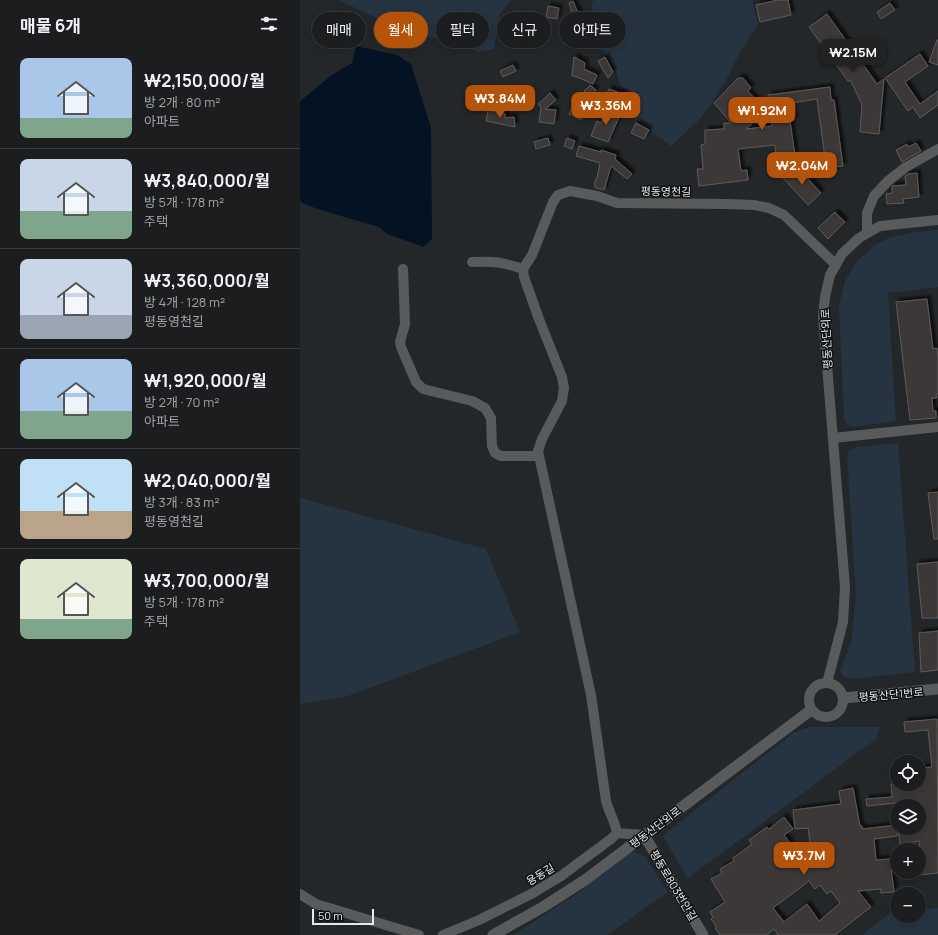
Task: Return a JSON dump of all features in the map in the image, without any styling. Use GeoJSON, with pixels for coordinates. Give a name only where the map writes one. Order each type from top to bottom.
{"type":"FeatureCollection","features":[{"type":"Feature","properties":{"kind":"street"},"geometry":{"type":"LineString","coordinates":[[867,233],[867,214],[874,196],[888,181],[906,167],[938,149]]}},
{"type":"Feature","properties":{"kind":"street","name":"평동영천길"},"geometry":{"type":"LineString","coordinates":[[523,269],[532,255],[553,202],[558,195],[570,191],[598,196],[617,203],[728,204],[754,205],[769,208],[784,215],[836,265]]}},
{"type":"Feature","properties":{"kind":"street","name":"평동산단외로"},"geometry":{"type":"LineString","coordinates":[[827,683],[843,622],[844,587],[823,316],[825,297],[830,275],[842,254],[859,238],[880,226],[938,220]]}},
{"type":"Feature","properties":{"kind":"street"},"geometry":{"type":"LineString","coordinates":[[472,262],[493,261],[506,263],[523,269],[524,277],[539,319],[562,377],[564,388],[562,401],[539,446],[539,456],[591,695],[606,801],[617,833],[644,835]]}},
{"type":"Feature","properties":{"kind":"street"},"geometry":{"type":"LineString","coordinates":[[403,269],[404,324],[400,342],[416,382],[420,387],[472,401],[485,408],[491,418],[493,450],[498,454],[508,456],[539,456]]}},
{"type":"Feature","properties":{"kind":"street"},"geometry":{"type":"LineString","coordinates":[[832,438],[938,427]]}},
{"type":"Feature","properties":{"kind":"street"},"geometry":{"type":"LineString","coordinates":[[822,683],[827,683],[838,688],[843,698],[840,710],[831,717],[820,717],[811,710],[808,699],[812,689],[822,683]]}},
{"type":"Feature","properties":{"kind":"street","name":"평동산단1번로"},"geometry":{"type":"LineString","coordinates":[[843,698],[938,689]]}},
{"type":"Feature","properties":{"kind":"street","name":"평동산단외로"},"geometry":{"type":"LineString","coordinates":[[493,935],[543,908],[585,880],[811,710]]}},
{"type":"Feature","properties":{"kind":"street","name":"용동길"},"geometry":{"type":"LineString","coordinates":[[443,935],[479,920],[561,876],[617,833]]}},
{"type":"Feature","properties":{"kind":"street","name":"평동로803번안길"},"geometry":{"type":"LineString","coordinates":[[644,835],[703,935]]}},
{"type":"Feature","properties":{"kind":"street"},"geometry":{"type":"LineString","coordinates":[[300,894],[316,904],[419,935]]}},
{"type":"Feature","properties":{"kind":"shaded area"},"geometry":{"type":"Polygon","coordinates":[[[338,0],[511,0],[502,12],[497,12],[497,32],[494,49],[480,52],[468,48],[489,48],[489,12],[436,12],[436,38],[428,37],[428,12],[374,12],[374,17],[338,0]]]}},
{"type":"Feature","properties":{"kind":"shaded area"},"geometry":{"type":"Polygon","coordinates":[[[594,0],[753,0],[758,24],[709,107],[697,122],[671,146],[629,114],[636,97],[620,85],[617,73],[601,48],[626,48],[626,12],[592,12],[592,3],[594,0]]]}},
{"type":"Feature","properties":{"kind":"shaded area"},"geometry":{"type":"Polygon","coordinates":[[[356,48],[365,48],[397,55],[411,64],[431,128],[432,239],[424,247],[387,234],[379,227],[324,211],[304,204],[300,201],[300,101],[333,74],[352,63],[356,48]]]}},
{"type":"Feature","properties":{"kind":"shaded area"},"geometry":{"type":"Polygon","coordinates":[[[938,230],[938,287],[888,293],[896,421],[853,427],[846,423],[844,419],[839,306],[845,281],[858,260],[874,246],[888,238],[915,232],[938,230]]]}},
{"type":"Feature","properties":{"kind":"shaded area"},"geometry":{"type":"Polygon","coordinates":[[[898,443],[915,672],[852,679],[843,676],[840,671],[851,643],[856,597],[847,455],[850,450],[856,447],[898,443]]]}},
{"type":"Feature","properties":{"kind":"shaded area"},"geometry":{"type":"Polygon","coordinates":[[[300,498],[486,549],[520,632],[348,696],[300,704],[300,498]]]}},
{"type":"Feature","properties":{"kind":"shaded area"},"geometry":{"type":"Polygon","coordinates":[[[810,727],[880,727],[876,739],[688,878],[663,837],[666,833],[793,733],[810,727]]]}},
{"type":"Feature","properties":{"kind":"shaded area"},"geometry":{"type":"Polygon","coordinates":[[[633,851],[646,858],[668,892],[607,935],[513,935],[578,893],[633,851]]]}},
{"type":"Feature","properties":{"kind":"shaded area"},"geometry":{"type":"Polygon","coordinates":[[[938,908],[938,935],[862,935],[890,913],[890,923],[926,923],[926,909],[938,908]]]}},
{"type":"Feature","properties":{"kind":"building"},"geometry":{"type":"Polygon","coordinates":[[[778,0],[788,0],[791,15],[760,22],[756,5],[778,0]]]}},
{"type":"Feature","properties":{"kind":"building"},"geometry":{"type":"Polygon","coordinates":[[[573,1],[578,12],[572,12],[569,3],[573,1]]]}},
{"type":"Feature","properties":{"kind":"building"},"geometry":{"type":"Polygon","coordinates":[[[890,3],[895,10],[881,19],[877,12],[890,3]]]}},
{"type":"Feature","properties":{"kind":"building"},"geometry":{"type":"Polygon","coordinates":[[[548,6],[559,8],[557,19],[551,18],[551,12],[547,12],[548,6]]]}},
{"type":"Feature","properties":{"kind":"building"},"geometry":{"type":"Polygon","coordinates":[[[827,14],[877,84],[884,79],[879,134],[860,132],[862,105],[851,81],[848,81],[809,27],[827,14]]]}},
{"type":"Feature","properties":{"kind":"building"},"geometry":{"type":"Polygon","coordinates":[[[938,40],[938,65],[929,62],[938,40]]]}},
{"type":"Feature","properties":{"kind":"building"},"geometry":{"type":"Polygon","coordinates":[[[920,54],[928,66],[905,82],[920,104],[938,91],[938,105],[920,118],[913,107],[908,111],[885,78],[920,54]]]}},
{"type":"Feature","properties":{"kind":"building"},"geometry":{"type":"Polygon","coordinates":[[[574,57],[585,63],[584,69],[597,75],[593,84],[572,76],[574,57]]]}},
{"type":"Feature","properties":{"kind":"building"},"geometry":{"type":"Polygon","coordinates":[[[605,57],[613,72],[608,78],[598,61],[605,57]]]}},
{"type":"Feature","properties":{"kind":"building"},"geometry":{"type":"Polygon","coordinates":[[[513,65],[516,71],[503,77],[500,71],[513,65]]]}},
{"type":"Feature","properties":{"kind":"building"},"geometry":{"type":"Polygon","coordinates":[[[738,78],[743,78],[751,88],[748,91],[766,111],[746,129],[772,126],[768,95],[830,87],[831,100],[834,100],[843,166],[836,167],[837,171],[827,173],[817,99],[792,103],[794,120],[790,121],[795,156],[776,158],[775,145],[738,149],[741,171],[747,170],[748,180],[699,186],[697,169],[703,169],[701,145],[705,144],[705,130],[724,129],[724,123],[731,123],[714,103],[738,78]]]}},
{"type":"Feature","properties":{"kind":"building"},"geometry":{"type":"Polygon","coordinates":[[[590,85],[596,90],[590,96],[584,91],[590,85]]]}},
{"type":"Feature","properties":{"kind":"building"},"geometry":{"type":"Polygon","coordinates":[[[609,89],[620,93],[621,92],[631,100],[626,107],[614,98],[606,96],[609,89]]]}},
{"type":"Feature","properties":{"kind":"building"},"geometry":{"type":"Polygon","coordinates":[[[550,93],[556,100],[545,109],[556,110],[554,124],[539,122],[541,107],[538,104],[550,93]]]}},
{"type":"Feature","properties":{"kind":"building"},"geometry":{"type":"Polygon","coordinates":[[[572,107],[584,113],[581,120],[569,114],[572,107]]]}},
{"type":"Feature","properties":{"kind":"building"},"geometry":{"type":"Polygon","coordinates":[[[488,110],[505,114],[505,118],[514,117],[515,127],[486,121],[488,110]]]}},
{"type":"Feature","properties":{"kind":"building"},"geometry":{"type":"Polygon","coordinates":[[[606,110],[620,115],[608,142],[591,136],[597,121],[601,123],[606,110]]]}},
{"type":"Feature","properties":{"kind":"building"},"geometry":{"type":"Polygon","coordinates":[[[636,123],[649,130],[644,139],[631,133],[636,123]]]}},
{"type":"Feature","properties":{"kind":"building"},"geometry":{"type":"Polygon","coordinates":[[[548,138],[550,145],[536,149],[534,142],[548,138]]]}},
{"type":"Feature","properties":{"kind":"building"},"geometry":{"type":"Polygon","coordinates":[[[567,138],[575,141],[572,149],[564,146],[567,138]]]}},
{"type":"Feature","properties":{"kind":"building"},"geometry":{"type":"Polygon","coordinates":[[[916,143],[921,151],[902,162],[896,150],[907,144],[908,147],[916,143]]]}},
{"type":"Feature","properties":{"kind":"building"},"geometry":{"type":"Polygon","coordinates":[[[579,146],[601,152],[601,150],[616,155],[615,159],[632,174],[627,179],[611,166],[604,190],[596,188],[594,185],[600,163],[576,156],[579,146]]]}},
{"type":"Feature","properties":{"kind":"building"},"geometry":{"type":"Polygon","coordinates":[[[798,168],[821,193],[808,205],[782,177],[791,169],[794,172],[798,168]]]}},
{"type":"Feature","properties":{"kind":"building"},"geometry":{"type":"Polygon","coordinates":[[[917,173],[919,197],[903,199],[904,203],[887,204],[886,194],[892,193],[892,186],[906,185],[905,176],[908,174],[917,173]]]}},
{"type":"Feature","properties":{"kind":"building"},"geometry":{"type":"Polygon","coordinates":[[[835,212],[845,222],[828,239],[818,228],[835,212]]]}},
{"type":"Feature","properties":{"kind":"building"},"geometry":{"type":"Polygon","coordinates":[[[927,299],[933,349],[937,348],[938,359],[938,394],[936,394],[937,398],[932,398],[933,411],[936,411],[936,418],[910,420],[896,302],[927,299]]]}},
{"type":"Feature","properties":{"kind":"building"},"geometry":{"type":"Polygon","coordinates":[[[938,492],[938,539],[934,539],[928,493],[938,492]]]}},
{"type":"Feature","properties":{"kind":"building"},"geometry":{"type":"Polygon","coordinates":[[[938,562],[938,618],[922,618],[917,564],[938,562]]]}},
{"type":"Feature","properties":{"kind":"building"},"geometry":{"type":"Polygon","coordinates":[[[938,631],[938,670],[921,672],[919,633],[938,631]]]}},
{"type":"Feature","properties":{"kind":"building"},"geometry":{"type":"Polygon","coordinates":[[[937,719],[938,873],[926,874],[926,843],[919,843],[919,841],[900,843],[899,835],[926,835],[926,799],[890,799],[890,804],[867,806],[866,799],[892,797],[892,791],[926,791],[926,767],[932,767],[928,730],[905,732],[904,722],[937,719]]]}},
{"type":"Feature","properties":{"kind":"building"},"geometry":{"type":"Polygon","coordinates":[[[853,788],[860,826],[862,826],[862,829],[890,826],[890,835],[897,835],[874,839],[876,860],[890,859],[890,879],[892,879],[893,887],[890,887],[890,892],[881,893],[881,889],[858,891],[871,907],[835,935],[778,935],[774,929],[767,935],[720,935],[711,919],[713,917],[710,912],[725,902],[711,879],[722,873],[720,869],[734,861],[733,858],[752,844],[749,840],[767,827],[769,829],[784,817],[793,829],[784,835],[791,844],[779,853],[789,867],[811,850],[808,828],[795,829],[793,810],[841,804],[839,791],[853,788]],[[809,881],[773,908],[784,922],[807,904],[819,921],[840,903],[831,891],[827,894],[820,885],[815,889],[809,881]]]}}]}
